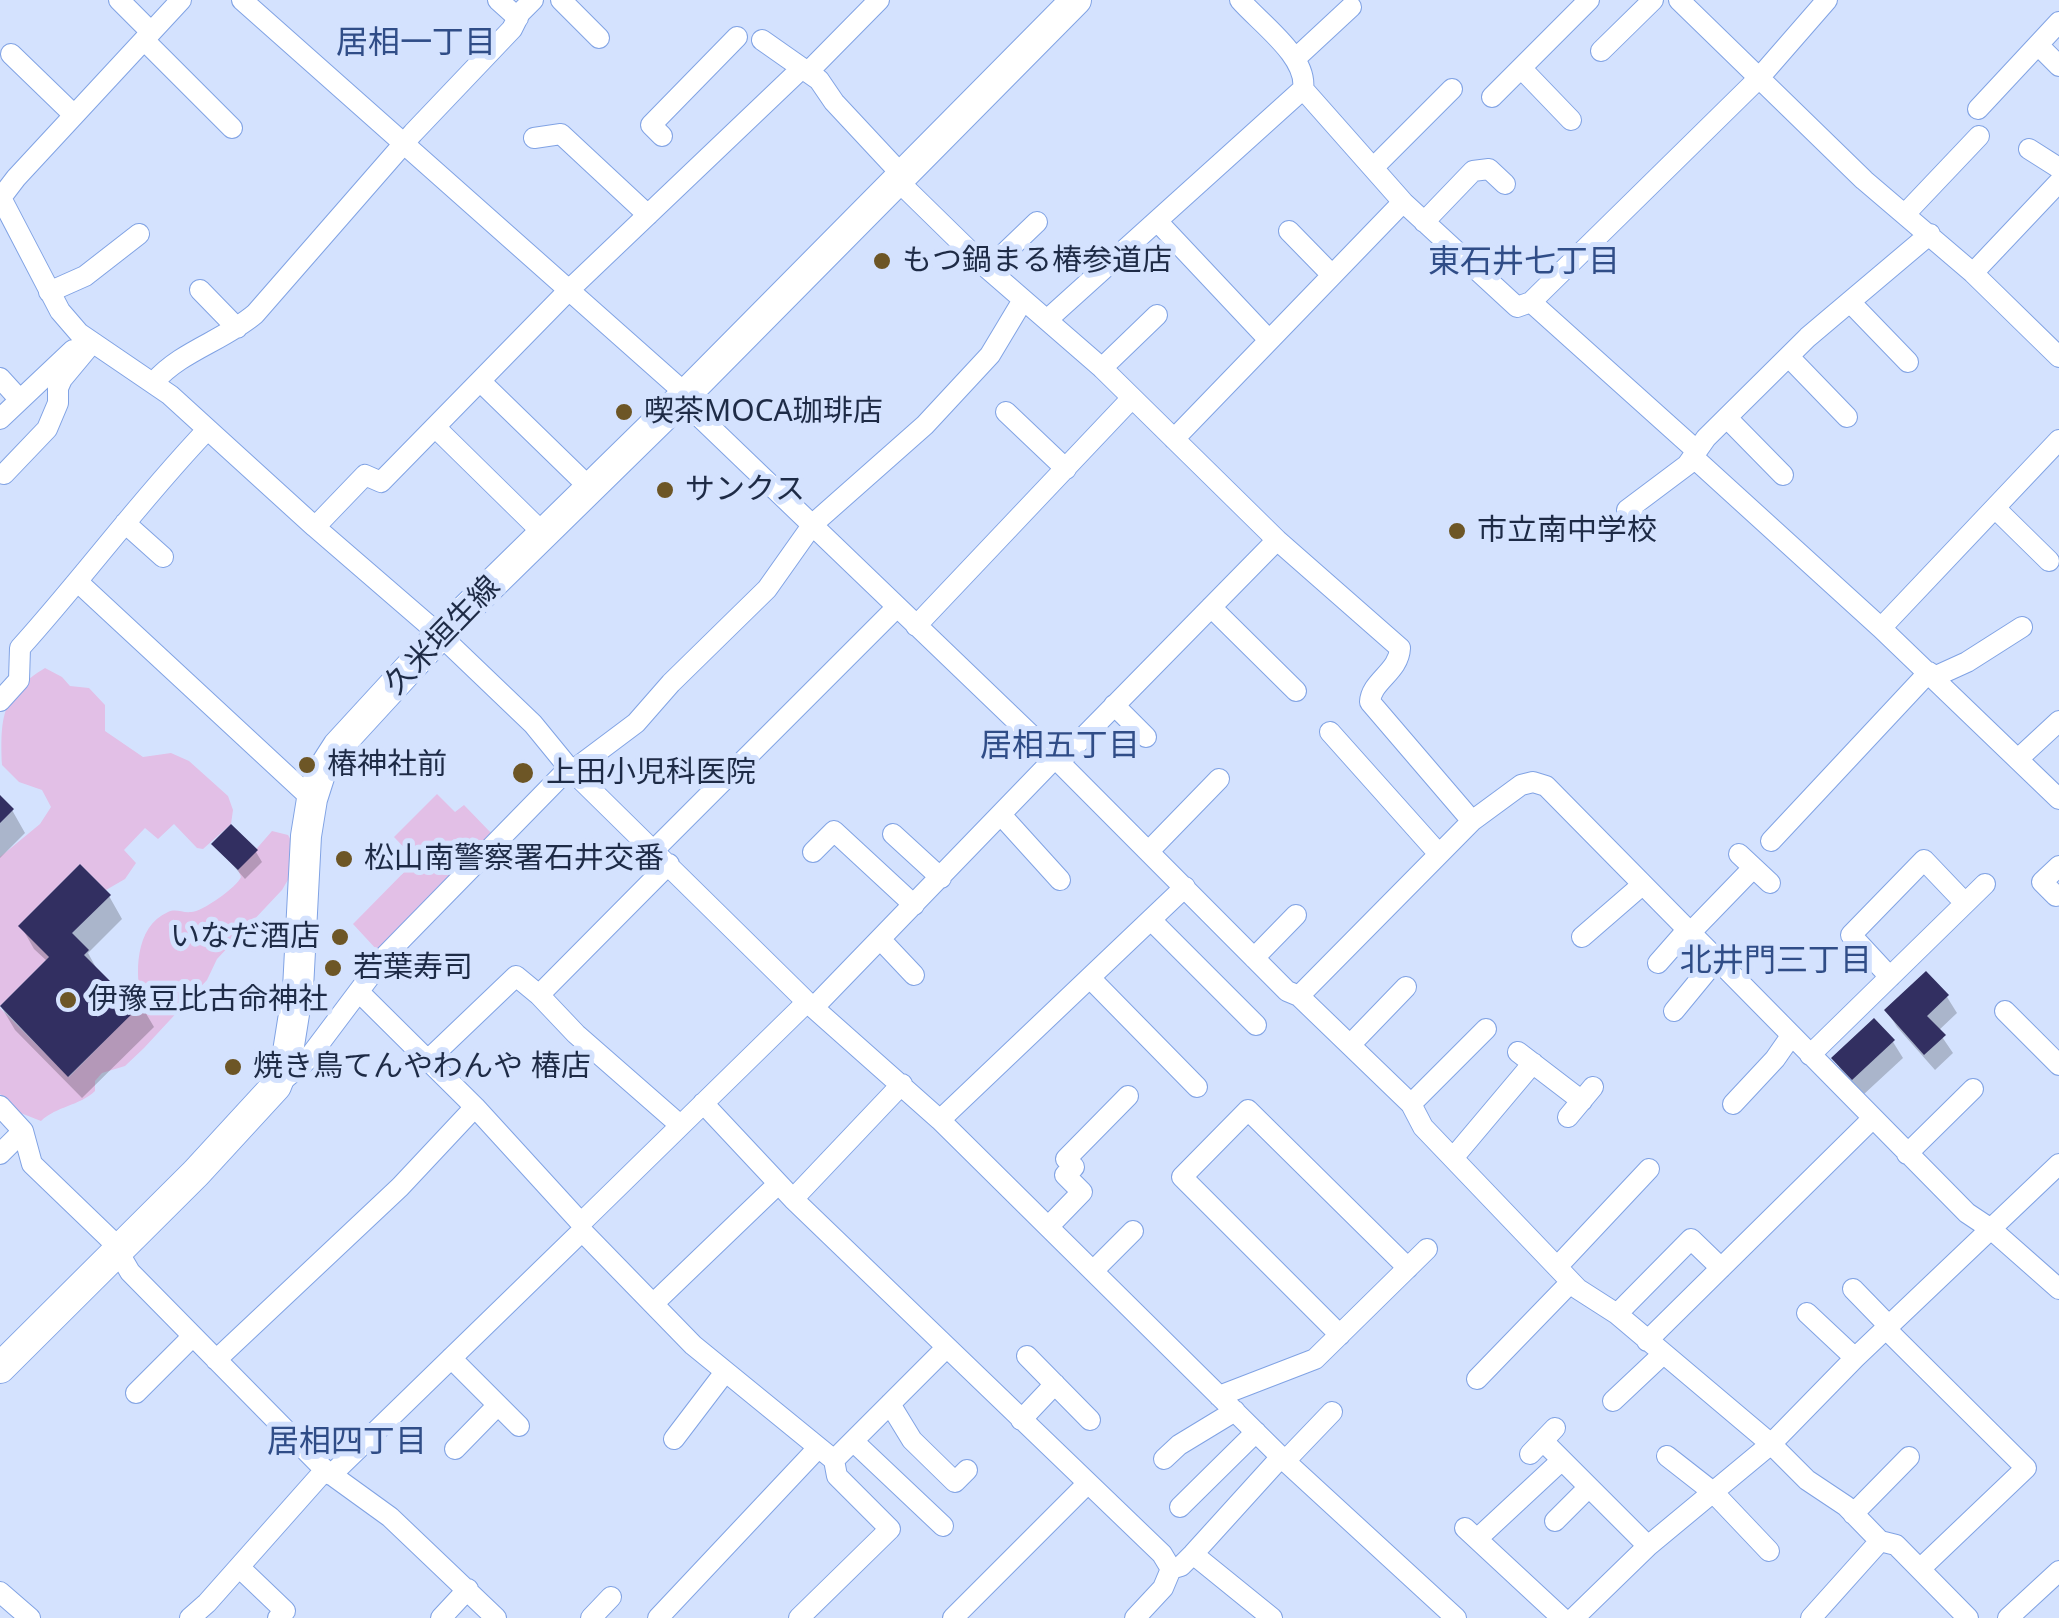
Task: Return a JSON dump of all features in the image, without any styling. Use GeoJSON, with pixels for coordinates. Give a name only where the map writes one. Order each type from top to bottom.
{"type":"FeatureCollection","features":[{"type":"Feature","properties":{"kind":"main road","name":"久米垣生線"},"geometry":{"type":"LineString","coordinates":[[0,1368],[276,1086],[288,1058],[298,989],[306,836],[312,798],[320,774],[338,746],[440,636],[684,397],[1076,0]]}},
{"type":"Feature","properties":{"kind":"street"},"geometry":{"type":"LineString","coordinates":[[119,0],[232,128]]}},
{"type":"Feature","properties":{"kind":"street"},"geometry":{"type":"LineString","coordinates":[[242,0],[684,397],[1287,991],[1299,996],[1411,1104],[1423,1127],[1564,1274],[1771,1444],[1880,1542],[1896,1545],[1968,1618]]}},
{"type":"Feature","properties":{"kind":"street"},"geometry":{"type":"LineString","coordinates":[[498,0],[518,18]]}},
{"type":"Feature","properties":{"kind":"street"},"geometry":{"type":"LineString","coordinates":[[154,382],[176,362],[237,328],[268,300],[512,29],[533,0]]}},
{"type":"Feature","properties":{"kind":"street"},"geometry":{"type":"LineString","coordinates":[[561,0],[599,38]]}},
{"type":"Feature","properties":{"kind":"street"},"geometry":{"type":"LineString","coordinates":[[314,527],[365,475],[381,482],[569,290],[880,0]]}},
{"type":"Feature","properties":{"kind":"street"},"geometry":{"type":"LineString","coordinates":[[1048,319],[1303,90],[1305,76],[1296,58],[1240,0]]}},
{"type":"Feature","properties":{"kind":"street"},"geometry":{"type":"LineString","coordinates":[[1492,97],[1589,0]]}},
{"type":"Feature","properties":{"kind":"street"},"geometry":{"type":"LineString","coordinates":[[1601,51],[1653,0]]}},
{"type":"Feature","properties":{"kind":"street"},"geometry":{"type":"LineString","coordinates":[[1679,0],[1864,180],[1930,234],[2057,352]]}},
{"type":"Feature","properties":{"kind":"street"},"geometry":{"type":"LineString","coordinates":[[1303,90],[1403,202],[1517,307],[1531,302],[1759,78],[1827,0]]}},
{"type":"Feature","properties":{"kind":"street"},"geometry":{"type":"LineString","coordinates":[[174,2],[148,36],[0,198],[60,312],[88,340],[154,382],[440,636],[533,724],[570,770],[811,1004],[940,1120],[1283,1459],[1456,1618]]}},
{"type":"Feature","properties":{"kind":"street"},"geometry":{"type":"LineString","coordinates":[[1296,58],[1351,7]]}},
{"type":"Feature","properties":{"kind":"street"},"geometry":{"type":"LineString","coordinates":[[1978,109],[2059,22]]}},
{"type":"Feature","properties":{"kind":"street"},"geometry":{"type":"LineString","coordinates":[[662,136],[651,125],[731,32],[800,73]]}},
{"type":"Feature","properties":{"kind":"street"},"geometry":{"type":"LineString","coordinates":[[762,40],[800,73],[988,268],[1102,368],[1278,540],[1400,648],[1400,661],[1371,693],[1370,702],[1472,821]]}},
{"type":"Feature","properties":{"kind":"street"},"geometry":{"type":"LineString","coordinates":[[2038,45],[2059,66]]}},
{"type":"Feature","properties":{"kind":"street"},"geometry":{"type":"LineString","coordinates":[[11,54],[74,115]]}},
{"type":"Feature","properties":{"kind":"street"},"geometry":{"type":"LineString","coordinates":[[1521,68],[1572,120]]}},
{"type":"Feature","properties":{"kind":"street"},"geometry":{"type":"LineString","coordinates":[[1373,168],[1452,89]]}},
{"type":"Feature","properties":{"kind":"street"},"geometry":{"type":"LineString","coordinates":[[534,138],[562,134],[648,214]]}},
{"type":"Feature","properties":{"kind":"street"},"geometry":{"type":"LineString","coordinates":[[1905,214],[1979,136]]}},
{"type":"Feature","properties":{"kind":"street"},"geometry":{"type":"LineString","coordinates":[[2029,149],[2059,168]]}},
{"type":"Feature","properties":{"kind":"street"},"geometry":{"type":"LineString","coordinates":[[1424,222],[1474,171],[1489,169],[1505,184]]}},
{"type":"Feature","properties":{"kind":"street"},"geometry":{"type":"LineString","coordinates":[[1972,272],[2059,182]]}},
{"type":"Feature","properties":{"kind":"street"},"geometry":{"type":"LineString","coordinates":[[1174,439],[1403,202]]}},
{"type":"Feature","properties":{"kind":"street"},"geometry":{"type":"LineString","coordinates":[[1157,221],[1269,340]]}},
{"type":"Feature","properties":{"kind":"street"},"geometry":{"type":"LineString","coordinates":[[988,268],[1037,222]]}},
{"type":"Feature","properties":{"kind":"street"},"geometry":{"type":"LineString","coordinates":[[1289,230],[1332,275]]}},
{"type":"Feature","properties":{"kind":"street"},"geometry":{"type":"LineString","coordinates":[[49,292],[85,276],[111,244],[139,234]]}},
{"type":"Feature","properties":{"kind":"street"},"geometry":{"type":"LineString","coordinates":[[1644,527],[1627,510],[1695,454],[1788,357],[1930,234]]}},
{"type":"Feature","properties":{"kind":"street"},"geometry":{"type":"LineString","coordinates":[[200,290],[237,328]]}},
{"type":"Feature","properties":{"kind":"street"},"geometry":{"type":"LineString","coordinates":[[276,1086],[307,1060],[386,955],[570,770],[636,723],[767,589],[813,524],[925,425],[990,355],[1023,300]]}},
{"type":"Feature","properties":{"kind":"street"},"geometry":{"type":"LineString","coordinates":[[1531,302],[1931,674],[2059,799]]}},
{"type":"Feature","properties":{"kind":"street"},"geometry":{"type":"LineString","coordinates":[[1850,302],[1908,362]]}},
{"type":"Feature","properties":{"kind":"street"},"geometry":{"type":"LineString","coordinates":[[1102,368],[1156,315]]}},
{"type":"Feature","properties":{"kind":"street"},"geometry":{"type":"LineString","coordinates":[[0,420],[88,340]]}},
{"type":"Feature","properties":{"kind":"street"},"geometry":{"type":"LineString","coordinates":[[4,474],[47,429],[58,403],[62,379],[88,340]]}},
{"type":"Feature","properties":{"kind":"street"},"geometry":{"type":"LineString","coordinates":[[1788,357],[1847,417]]}},
{"type":"Feature","properties":{"kind":"street"},"geometry":{"type":"LineString","coordinates":[[0,378],[20,400]]}},
{"type":"Feature","properties":{"kind":"street"},"geometry":{"type":"LineString","coordinates":[[480,381],[590,488]]}},
{"type":"Feature","properties":{"kind":"street"},"geometry":{"type":"LineString","coordinates":[[916,626],[1130,399]]}},
{"type":"Feature","properties":{"kind":"street"},"geometry":{"type":"LineString","coordinates":[[1006,412],[1066,469]]}},
{"type":"Feature","properties":{"kind":"street"},"geometry":{"type":"LineString","coordinates":[[1727,418],[1783,474]]}},
{"type":"Feature","properties":{"kind":"street"},"geometry":{"type":"LineString","coordinates":[[435,427],[544,534]]}},
{"type":"Feature","properties":{"kind":"street"},"geometry":{"type":"LineString","coordinates":[[0,700],[19,680],[20,648],[79,582],[158,481],[207,430]]}},
{"type":"Feature","properties":{"kind":"street"},"geometry":{"type":"LineString","coordinates":[[1881,628],[2059,440]]}},
{"type":"Feature","properties":{"kind":"street"},"geometry":{"type":"LineString","coordinates":[[1995,508],[2049,562]]}},
{"type":"Feature","properties":{"kind":"street"},"geometry":{"type":"LineString","coordinates":[[125,523],[164,557]]}},
{"type":"Feature","properties":{"kind":"street"},"geometry":{"type":"LineString","coordinates":[[190,1618],[328,1472],[451,1358],[680,1125],[880,939],[1278,540]]}},
{"type":"Feature","properties":{"kind":"street"},"geometry":{"type":"LineString","coordinates":[[79,582],[312,798]]}},
{"type":"Feature","properties":{"kind":"street"},"geometry":{"type":"LineString","coordinates":[[1211,607],[1296,691]]}},
{"type":"Feature","properties":{"kind":"street"},"geometry":{"type":"LineString","coordinates":[[539,995],[662,857],[897,608]]}},
{"type":"Feature","properties":{"kind":"street"},"geometry":{"type":"LineString","coordinates":[[1771,841],[1788,809],[1853,740],[1931,674],[1967,662],[2007,629]]}},
{"type":"Feature","properties":{"kind":"street"},"geometry":{"type":"LineString","coordinates":[[1114,705],[1146,737]]}},
{"type":"Feature","properties":{"kind":"street"},"geometry":{"type":"LineString","coordinates":[[2018,759],[2059,721]]}},
{"type":"Feature","properties":{"kind":"street"},"geometry":{"type":"LineString","coordinates":[[1330,732],[1439,854]]}},
{"type":"Feature","properties":{"kind":"street"},"geometry":{"type":"LineString","coordinates":[[1149,851],[1219,779]]}},
{"type":"Feature","properties":{"kind":"street"},"geometry":{"type":"LineString","coordinates":[[1299,996],[1472,821],[1522,785],[1533,782],[1546,786],[1966,1214],[1991,1229],[2059,1289]]}},
{"type":"Feature","properties":{"kind":"street"},"geometry":{"type":"LineString","coordinates":[[1002,816],[1060,880]]}},
{"type":"Feature","properties":{"kind":"street"},"geometry":{"type":"LineString","coordinates":[[813,852],[834,831],[914,905]]}},
{"type":"Feature","properties":{"kind":"street"},"geometry":{"type":"LineString","coordinates":[[893,834],[941,878]]}},
{"type":"Feature","properties":{"kind":"street"},"geometry":{"type":"LineString","coordinates":[[1890,977],[1851,934],[1924,860],[1966,902]]}},
{"type":"Feature","properties":{"kind":"street"},"geometry":{"type":"LineString","coordinates":[[1658,962],[1689,932],[1746,861],[1770,884]]}},
{"type":"Feature","properties":{"kind":"street"},"geometry":{"type":"LineString","coordinates":[[2056,896],[2042,882],[2059,866]]}},
{"type":"Feature","properties":{"kind":"street"},"geometry":{"type":"LineString","coordinates":[[1582,936],[1642,884]]}},
{"type":"Feature","properties":{"kind":"street"},"geometry":{"type":"LineString","coordinates":[[1810,1056],[1984,884]]}},
{"type":"Feature","properties":{"kind":"street"},"geometry":{"type":"LineString","coordinates":[[940,1120],[1185,887]]}},
{"type":"Feature","properties":{"kind":"street"},"geometry":{"type":"LineString","coordinates":[[1254,958],[1296,915]]}},
{"type":"Feature","properties":{"kind":"street"},"geometry":{"type":"LineString","coordinates":[[1151,920],[1256,1025]]}},
{"type":"Feature","properties":{"kind":"street"},"geometry":{"type":"LineString","coordinates":[[880,939],[914,974]]}},
{"type":"Feature","properties":{"kind":"street"},"geometry":{"type":"LineString","coordinates":[[1674,1011],[1716,960]]}},
{"type":"Feature","properties":{"kind":"street"},"geometry":{"type":"LineString","coordinates":[[428,1060],[516,976],[606,1062],[680,1125]]}},
{"type":"Feature","properties":{"kind":"street"},"geometry":{"type":"LineString","coordinates":[[1090,978],[1197,1087]]}},
{"type":"Feature","properties":{"kind":"street"},"geometry":{"type":"LineString","coordinates":[[1350,1044],[1406,987]]}},
{"type":"Feature","properties":{"kind":"street"},"geometry":{"type":"LineString","coordinates":[[360,993],[475,1107],[652,1304],[725,1372],[826,1455],[838,1476],[890,1529],[800,1618]]}},
{"type":"Feature","properties":{"kind":"street"},"geometry":{"type":"LineString","coordinates":[[2005,1011],[2059,1065]]}},
{"type":"Feature","properties":{"kind":"street"},"geometry":{"type":"LineString","coordinates":[[1411,1104],[1486,1030]]}},
{"type":"Feature","properties":{"kind":"street"},"geometry":{"type":"LineString","coordinates":[[1733,1104],[1775,1059],[1790,1036]]}},
{"type":"Feature","properties":{"kind":"street"},"geometry":{"type":"LineString","coordinates":[[1452,1158],[1525,1058],[1581,1102]]}},
{"type":"Feature","properties":{"kind":"street"},"geometry":{"type":"LineString","coordinates":[[652,1304],[786,1192],[902,1084]]}},
{"type":"Feature","properties":{"kind":"street"},"geometry":{"type":"LineString","coordinates":[[1907,1154],[1973,1089]]}},
{"type":"Feature","properties":{"kind":"street"},"geometry":{"type":"LineString","coordinates":[[1049,1226],[1082,1192],[1065,1175],[1074,1167],[1066,1160],[1128,1096]]}},
{"type":"Feature","properties":{"kind":"street"},"geometry":{"type":"LineString","coordinates":[[703,1103],[786,1192],[1162,1554],[1170,1569],[1163,1588],[1135,1618]]}},
{"type":"Feature","properties":{"kind":"street"},"geometry":{"type":"LineString","coordinates":[[0,1106],[23,1131],[32,1164],[112,1241],[130,1272],[328,1472],[390,1517],[496,1618]]}},
{"type":"Feature","properties":{"kind":"street"},"geometry":{"type":"LineString","coordinates":[[216,1360],[400,1186],[475,1107]]}},
{"type":"Feature","properties":{"kind":"street"},"geometry":{"type":"LineString","coordinates":[[1340,1335],[1182,1177],[1248,1110],[1408,1268]]}},
{"type":"Feature","properties":{"kind":"street"},"geometry":{"type":"LineString","coordinates":[[1613,1401],[1721,1268],[1872,1119]]}},
{"type":"Feature","properties":{"kind":"street"},"geometry":{"type":"LineString","coordinates":[[0,1154],[23,1131]]}},
{"type":"Feature","properties":{"kind":"street"},"geometry":{"type":"LineString","coordinates":[[1574,1618],[1648,1546],[1771,1444],[2059,1164]]}},
{"type":"Feature","properties":{"kind":"street"},"geometry":{"type":"LineString","coordinates":[[1477,1379],[1650,1169]]}},
{"type":"Feature","properties":{"kind":"street"},"geometry":{"type":"LineString","coordinates":[[1094,1270],[1133,1232]]}},
{"type":"Feature","properties":{"kind":"street"},"geometry":{"type":"LineString","coordinates":[[1616,1314],[1691,1239],[1721,1268]]}},
{"type":"Feature","properties":{"kind":"street"},"geometry":{"type":"LineString","coordinates":[[1164,1459],[1227,1404],[1315,1359],[1427,1249]]}},
{"type":"Feature","properties":{"kind":"street"},"geometry":{"type":"LineString","coordinates":[[1853,1288],[2026,1468],[1920,1569]]}},
{"type":"Feature","properties":{"kind":"street"},"geometry":{"type":"LineString","coordinates":[[1806,1313],[1856,1358]]}},
{"type":"Feature","properties":{"kind":"street"},"geometry":{"type":"LineString","coordinates":[[136,1393],[193,1336]]}},
{"type":"Feature","properties":{"kind":"street"},"geometry":{"type":"LineString","coordinates":[[658,1618],[826,1455],[854,1441],[947,1347]]}},
{"type":"Feature","properties":{"kind":"street"},"geometry":{"type":"LineString","coordinates":[[1027,1356],[1090,1420]]}},
{"type":"Feature","properties":{"kind":"street"},"geometry":{"type":"LineString","coordinates":[[451,1358],[519,1426]]}},
{"type":"Feature","properties":{"kind":"street"},"geometry":{"type":"LineString","coordinates":[[674,1439],[725,1372]]}},
{"type":"Feature","properties":{"kind":"street"},"geometry":{"type":"LineString","coordinates":[[1021,1420],[1055,1384]]}},
{"type":"Feature","properties":{"kind":"street"},"geometry":{"type":"LineString","coordinates":[[890,1404],[912,1440],[955,1482],[967,1470]]}},
{"type":"Feature","properties":{"kind":"street"},"geometry":{"type":"LineString","coordinates":[[455,1449],[498,1406]]}},
{"type":"Feature","properties":{"kind":"street"},"geometry":{"type":"LineString","coordinates":[[1170,1569],[1181,1566],[1332,1412]]}},
{"type":"Feature","properties":{"kind":"street"},"geometry":{"type":"LineString","coordinates":[[1180,1507],[1256,1432]]}},
{"type":"Feature","properties":{"kind":"street"},"geometry":{"type":"LineString","coordinates":[[854,1441],[943,1526]]}},
{"type":"Feature","properties":{"kind":"street"},"geometry":{"type":"LineString","coordinates":[[1543,1441],[1648,1546]]}},
{"type":"Feature","properties":{"kind":"street"},"geometry":{"type":"LineString","coordinates":[[1667,1456],[1713,1492],[1769,1551]]}},
{"type":"Feature","properties":{"kind":"street"},"geometry":{"type":"LineString","coordinates":[[1853,1514],[1909,1456]]}},
{"type":"Feature","properties":{"kind":"street"},"geometry":{"type":"LineString","coordinates":[[1562,1460],[1471,1533],[1562,1618]]}},
{"type":"Feature","properties":{"kind":"street"},"geometry":{"type":"LineString","coordinates":[[953,1618],[1088,1483]]}},
{"type":"Feature","properties":{"kind":"street"},"geometry":{"type":"LineString","coordinates":[[1555,1521],[1589,1487]]}},
{"type":"Feature","properties":{"kind":"street"},"geometry":{"type":"LineString","coordinates":[[1811,1618],[1880,1542]]}},
{"type":"Feature","properties":{"kind":"street"},"geometry":{"type":"LineString","coordinates":[[1193,1554],[1272,1618]]}},
{"type":"Feature","properties":{"kind":"street"},"geometry":{"type":"LineString","coordinates":[[239,1568],[285,1611],[278,1618]]}},
{"type":"Feature","properties":{"kind":"street"},"geometry":{"type":"LineString","coordinates":[[2008,1618],[2059,1571]]}},
{"type":"Feature","properties":{"kind":"street"},"geometry":{"type":"LineString","coordinates":[[441,1618],[468,1590]]}},
{"type":"Feature","properties":{"kind":"street"},"geometry":{"type":"LineString","coordinates":[[0,1592],[30,1618]]}},
{"type":"Feature","properties":{"kind":"street"},"geometry":{"type":"LineString","coordinates":[[591,1618],[611,1597]]}},
{"type":"Feature","properties":{"kind":"shaded area"},"geometry":{"type":"Polygon","coordinates":[[[45,668],[70,686],[89,688],[105,705],[105,731],[143,757],[171,753],[189,761],[228,796],[233,810],[231,824],[203,849],[197,848],[174,824],[158,839],[145,828],[124,850],[136,863],[125,879],[106,890],[80,864],[19,925],[49,957],[0,1006],[0,857],[40,824],[51,807],[42,790],[19,782],[2,765],[3,720],[20,687],[45,668]]]}},
{"type":"Feature","properties":{"kind":"shaded area"},"geometry":{"type":"Polygon","coordinates":[[[437,794],[455,812],[464,805],[493,835],[377,950],[353,924],[416,860],[394,837],[437,794]]]}},
{"type":"Feature","properties":{"kind":"shaded area"},"geometry":{"type":"Polygon","coordinates":[[[272,831],[288,835],[293,844],[292,873],[282,890],[217,959],[207,980],[125,1066],[102,1073],[89,1096],[41,1121],[18,1112],[0,1094],[0,1008],[69,1077],[142,1003],[138,979],[140,953],[143,940],[157,919],[174,910],[196,911],[211,904],[238,881],[238,870],[272,831]]]}},
{"type":"Feature","properties":{"kind":"building"},"geometry":{"type":"Polygon","coordinates":[[[0,795],[14,809],[0,823],[0,795]]]}},
{"type":"Feature","properties":{"kind":"building"},"geometry":{"type":"Polygon","coordinates":[[[231,824],[258,850],[238,870],[211,844],[231,824]]]}},
{"type":"Feature","properties":{"kind":"building"},"geometry":{"type":"Polygon","coordinates":[[[80,864],[111,895],[72,933],[89,950],[84,955],[118,989],[123,984],[143,1003],[68,1077],[0,1006],[49,957],[18,926],[80,864]]]}},
{"type":"Feature","properties":{"kind":"building"},"geometry":{"type":"Polygon","coordinates":[[[1926,971],[1949,995],[1927,1016],[1946,1035],[1924,1055],[1884,1010],[1926,971]]]}},
{"type":"Feature","properties":{"kind":"building"},"geometry":{"type":"Polygon","coordinates":[[[1874,1018],[1895,1040],[1852,1080],[1831,1058],[1874,1018]]]}},
{"type":"Feature","properties":{"kind":"place","name":"もつ鍋まる椿参道店"},"geometry":{"type":"Point","coordinates":[882,261]}},
{"type":"Feature","properties":{"kind":"place","name":"喫茶MOCA珈琲店"},"geometry":{"type":"Point","coordinates":[624,412]}},
{"type":"Feature","properties":{"kind":"place","name":"サンクス"},"geometry":{"type":"Point","coordinates":[665,490]}},
{"type":"Feature","properties":{"kind":"place","name":"市立南中学校"},"geometry":{"type":"Point","coordinates":[1457,531]}},
{"type":"Feature","properties":{"kind":"place","name":"椿神社前"},"geometry":{"type":"Point","coordinates":[307,765]}},
{"type":"Feature","properties":{"kind":"place","name":"上田小児科医院"},"geometry":{"type":"Point","coordinates":[523,773]}},
{"type":"Feature","properties":{"kind":"place","name":"松山南警察署石井交番"},"geometry":{"type":"Point","coordinates":[344,859]}},
{"type":"Feature","properties":{"kind":"place","name":"いなだ酒店"},"geometry":{"type":"Point","coordinates":[340,937]}},
{"type":"Feature","properties":{"kind":"place","name":"若葉寿司"},"geometry":{"type":"Point","coordinates":[333,968]}},
{"type":"Feature","properties":{"kind":"place","name":"伊豫豆比古命神社"},"geometry":{"type":"Point","coordinates":[68,1000]}},
{"type":"Feature","properties":{"kind":"place","name":"焼き鳥てんやわんや 椿店"},"geometry":{"type":"Point","coordinates":[233,1067]}},
{"type":"Feature","properties":{"kind":"district","name":"居相一丁目"},"geometry":{"type":"Point","coordinates":[416,44]}},
{"type":"Feature","properties":{"kind":"district","name":"東石井七丁目"},"geometry":{"type":"Point","coordinates":[1524,263]}},
{"type":"Feature","properties":{"kind":"district","name":"居相五丁目"},"geometry":{"type":"Point","coordinates":[1060,747]}},
{"type":"Feature","properties":{"kind":"district","name":"北井門三丁目"},"geometry":{"type":"Point","coordinates":[1776,962]}},
{"type":"Feature","properties":{"kind":"district","name":"居相四丁目"},"geometry":{"type":"Point","coordinates":[347,1443]}}]}
